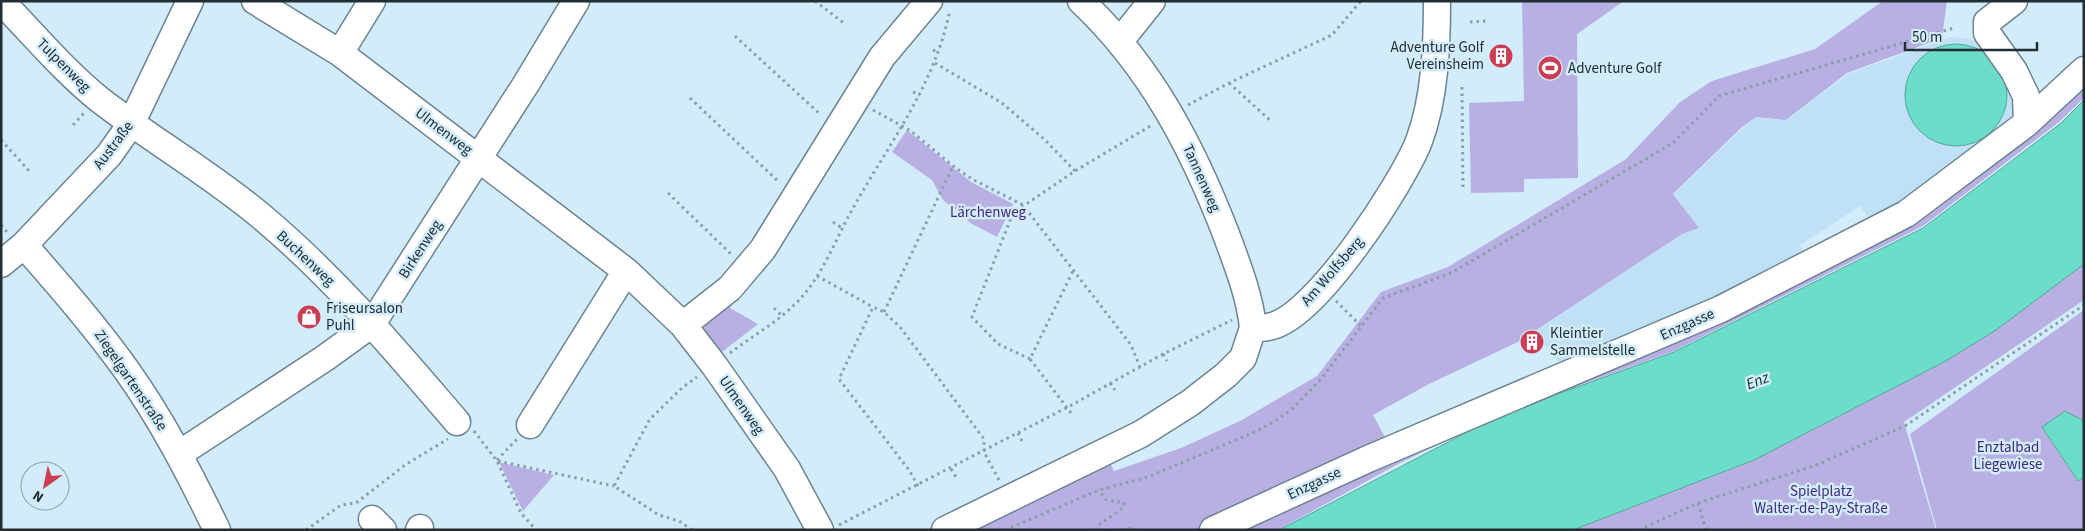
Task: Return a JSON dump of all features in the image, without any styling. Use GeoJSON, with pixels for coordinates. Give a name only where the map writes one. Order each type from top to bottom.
{"type":"FeatureCollection","features":[{"type":"Feature","properties":{"kind":"street","name":"Tulpenweg"},"geometry":{"type":"LineString","coordinates":[[1,1],[98,98],[131,124]]}},
{"type":"Feature","properties":{"kind":"street","name":"Austraße"},"geometry":{"type":"LineString","coordinates":[[10,249],[109,156],[131,124],[190,1]]}},
{"type":"Feature","properties":{"kind":"street","name":"Ulmenweg"},"geometry":{"type":"LineString","coordinates":[[255,1],[340,53],[626,271],[683,325],[714,365],[787,469],[826,529]]}},
{"type":"Feature","properties":{"kind":"street"},"geometry":{"type":"LineString","coordinates":[[340,53],[372,1]]}},
{"type":"Feature","properties":{"kind":"street","name":"Birkenweg"},"geometry":{"type":"LineString","coordinates":[[179,454],[325,358],[372,324],[479,158],[576,1]]}},
{"type":"Feature","properties":{"kind":"street"},"geometry":{"type":"LineString","coordinates":[[683,325],[730,288],[763,249],[836,128],[882,57],[929,1]]}},
{"type":"Feature","properties":{"kind":"street","name":"Tannenweg"},"geometry":{"type":"LineString","coordinates":[[1081,1],[1120,42],[1147,75],[1171,114],[1206,183],[1237,264],[1252,321]]}},
{"type":"Feature","properties":{"kind":"street"},"geometry":{"type":"LineString","coordinates":[[1120,42],[1152,1]]}},
{"type":"Feature","properties":{"kind":"street","name":"Am Wolfsberg"},"geometry":{"type":"LineString","coordinates":[[1252,321],[1273,326],[1286,318],[1322,287],[1355,248],[1387,198],[1419,141],[1429,102],[1437,39],[1437,1]]}},
{"type":"Feature","properties":{"kind":"street"},"geometry":{"type":"LineString","coordinates":[[2014,1],[1987,22],[1986,27],[1987,33],[2014,71],[2026,96],[2027,122]]}},
{"type":"Feature","properties":{"kind":"street","name":"Enzgasse"},"geometry":{"type":"LineString","coordinates":[[1212,530],[1368,459],[1721,309],[1906,214],[2027,122],[2084,70]]}},
{"type":"Feature","properties":{"kind":"street","name":"Buchenweg"},"geometry":{"type":"LineString","coordinates":[[131,124],[204,172],[261,216],[315,264],[372,324],[452,431]]}},
{"type":"Feature","properties":{"kind":"street","name":"Ziegelgartenstraße"},"geometry":{"type":"LineString","coordinates":[[10,249],[92,323],[120,362],[179,454],[217,530]]}},
{"type":"Feature","properties":{"kind":"street"},"geometry":{"type":"LineString","coordinates":[[530,425],[626,271]]}},
{"type":"Feature","properties":{"kind":"street"},"geometry":{"type":"LineString","coordinates":[[945,530],[1141,434],[1190,403],[1226,375],[1243,358],[1252,321]]}},
{"type":"Feature","properties":{"kind":"path"},"geometry":{"type":"LineString","coordinates":[[815,1],[845,24]]}},
{"type":"Feature","properties":{"kind":"path"},"geometry":{"type":"LineString","coordinates":[[614,486],[650,419],[683,387],[794,305],[817,276],[883,153],[920,95],[939,53],[952,1]]}},
{"type":"Feature","properties":{"kind":"path"},"geometry":{"type":"LineString","coordinates":[[1071,413],[1030,359],[998,344],[972,316],[1013,213],[1075,171],[1171,114],[1229,83],[1332,36],[1361,1]]}},
{"type":"Feature","properties":{"kind":"path"},"geometry":{"type":"LineString","coordinates":[[1470,22],[1487,21]]}},
{"type":"Feature","properties":{"kind":"path"},"geometry":{"type":"LineString","coordinates":[[1005,530],[1099,490],[1148,477],[1257,431],[1275,421],[1293,408],[1321,379],[1383,298],[1451,273],[1673,143],[1719,96],[1954,28]]}},
{"type":"Feature","properties":{"kind":"path"},"geometry":{"type":"LineString","coordinates":[[735,36],[836,128]]}},
{"type":"Feature","properties":{"kind":"path"},"geometry":{"type":"LineString","coordinates":[[933,50],[939,53]]}},
{"type":"Feature","properties":{"kind":"path"},"geometry":{"type":"LineString","coordinates":[[935,63],[1002,103],[1044,139],[1075,171]]}},
{"type":"Feature","properties":{"kind":"path"},"geometry":{"type":"LineString","coordinates":[[1229,83],[1272,122]]}},
{"type":"Feature","properties":{"kind":"path"},"geometry":{"type":"LineString","coordinates":[[1462,87],[1463,189]]}},
{"type":"Feature","properties":{"kind":"path"},"geometry":{"type":"LineString","coordinates":[[914,92],[920,95]]}},
{"type":"Feature","properties":{"kind":"path"},"geometry":{"type":"LineString","coordinates":[[690,98],[795,198]]}},
{"type":"Feature","properties":{"kind":"path"},"geometry":{"type":"LineString","coordinates":[[854,99],[902,125],[972,179],[1023,205],[1131,345],[1140,367]]}},
{"type":"Feature","properties":{"kind":"path"},"geometry":{"type":"LineString","coordinates":[[72,125],[81,117]]}},
{"type":"Feature","properties":{"kind":"path"},"geometry":{"type":"LineString","coordinates":[[1,140],[31,173]]}},
{"type":"Feature","properties":{"kind":"path"},"geometry":{"type":"LineString","coordinates":[[884,312],[953,166]]}},
{"type":"Feature","properties":{"kind":"path"},"geometry":{"type":"LineString","coordinates":[[668,193],[747,269]]}},
{"type":"Feature","properties":{"kind":"path"},"geometry":{"type":"LineString","coordinates":[[833,222],[842,228]]}},
{"type":"Feature","properties":{"kind":"path"},"geometry":{"type":"LineString","coordinates":[[1030,359],[1073,271]]}},
{"type":"Feature","properties":{"kind":"path"},"geometry":{"type":"LineString","coordinates":[[817,276],[884,312],[900,327],[984,439],[984,452],[1002,485],[1007,499]]}},
{"type":"Feature","properties":{"kind":"path"},"geometry":{"type":"LineString","coordinates":[[1639,530],[1698,503],[1816,465],[1904,426],[2084,305]]}},
{"type":"Feature","properties":{"kind":"path"},"geometry":{"type":"LineString","coordinates":[[1341,306],[1362,327]]}},
{"type":"Feature","properties":{"kind":"path"},"geometry":{"type":"LineString","coordinates":[[873,307],[839,379],[909,470],[918,486]]}},
{"type":"Feature","properties":{"kind":"path"},"geometry":{"type":"LineString","coordinates":[[774,308],[781,315]]}},
{"type":"Feature","properties":{"kind":"path"},"geometry":{"type":"LineString","coordinates":[[826,529],[906,492],[984,452],[1162,354],[1239,316],[1252,321]]}},
{"type":"Feature","properties":{"kind":"path"},"geometry":{"type":"LineString","coordinates":[[1162,354],[1167,361]]}},
{"type":"Feature","properties":{"kind":"path"},"geometry":{"type":"LineString","coordinates":[[1110,383],[1115,390]]}},
{"type":"Feature","properties":{"kind":"path"},"geometry":{"type":"LineString","coordinates":[[306,530],[340,506],[370,511],[406,465],[467,422],[497,460],[521,513],[536,530]]}},
{"type":"Feature","properties":{"kind":"path"},"geometry":{"type":"LineString","coordinates":[[497,460],[530,425]]}},
{"type":"Feature","properties":{"kind":"path"},"geometry":{"type":"LineString","coordinates":[[1018,433],[1022,441]]}},
{"type":"Feature","properties":{"kind":"path"},"geometry":{"type":"LineString","coordinates":[[497,460],[614,486],[659,515],[678,521],[692,530]]}},
{"type":"Feature","properties":{"kind":"path"},"geometry":{"type":"LineString","coordinates":[[951,469],[956,477]]}},
{"type":"Feature","properties":{"kind":"path"},"geometry":{"type":"LineString","coordinates":[[1096,530],[1096,526],[1124,507],[1124,502],[1120,500],[1106,500],[1099,490]]}},
{"type":"Feature","properties":{"kind":"path"},"geometry":{"type":"LineString","coordinates":[[906,492],[908,498]]}},
{"type":"Feature","properties":{"kind":"path"},"geometry":{"type":"LineString","coordinates":[[1698,503],[1706,530]]}},
{"type":"Feature","properties":{"kind":"path"},"geometry":{"type":"LineString","coordinates":[[1116,530],[1134,528],[1136,530]]}},
{"type":"Feature","properties":{"kind":"shaded area"},"geometry":{"type":"Polygon","coordinates":[[[1951,37],[1974,40],[1989,48],[2014,100],[2012,116],[2004,130],[1895,213],[1870,219],[1860,206],[1800,245],[1804,252],[1750,284],[1565,371],[1535,332],[1682,234],[1699,228],[1674,194],[1743,128],[1756,117],[1786,121],[1848,74],[1951,37]]]}},
{"type":"Feature","properties":{"kind":"green space","name":"Adventure Golf"},"geometry":{"type":"Polygon","coordinates":[[[1522,1],[1624,1],[1577,34],[1578,178],[1524,179],[1524,192],[1471,193],[1469,103],[1524,101],[1522,1]]]}},
{"type":"Feature","properties":{"kind":"green space"},"geometry":{"type":"Polygon","coordinates":[[[1883,1],[1947,1],[1942,38],[1847,73],[1786,120],[1756,117],[1742,127],[1673,194],[1699,228],[1682,234],[1520,341],[1429,384],[1373,415],[1392,450],[1906,215],[2084,71],[2084,98],[2059,122],[1923,226],[1674,351],[1502,413],[1400,463],[1278,530],[969,530],[1110,463],[1114,471],[1181,448],[1240,421],[1317,376],[1381,292],[1448,267],[1626,159],[1680,102],[1712,81],[1815,49],[1883,1]]]}},
{"type":"Feature","properties":{"kind":"green space","name":"Lärchenweg"},"geometry":{"type":"Polygon","coordinates":[[[907,130],[971,182],[1013,204],[997,237],[972,224],[943,200],[932,180],[892,152],[907,130]]]}},
{"type":"Feature","properties":{"kind":"green space","name":"Spielplatz Walter-de-Pay-Straße"},"geometry":{"type":"Polygon","coordinates":[[[2084,264],[2084,300],[1904,422],[1936,530],[1573,530],[1754,460],[1944,362],[1996,330],[2084,264]]]}},
{"type":"Feature","properties":{"kind":"green space"},"geometry":{"type":"Polygon","coordinates":[[[736,296],[730,308],[758,324],[718,355],[705,334],[706,320],[710,314],[736,296]]]}},
{"type":"Feature","properties":{"kind":"green space","name":"Enztalbad Liegewiese"},"geometry":{"type":"Polygon","coordinates":[[[2084,310],[2084,530],[1937,530],[1910,434],[2084,310]]]}},
{"type":"Feature","properties":{"kind":"green space"},"geometry":{"type":"Polygon","coordinates":[[[499,462],[554,475],[523,511],[499,462]]]}},
{"type":"Feature","properties":{"kind":"water"},"geometry":{"type":"Polygon","coordinates":[[[1956,44],[1966,45],[1985,52],[1999,66],[2006,85],[2006,105],[1999,124],[1985,138],[1966,145],[1956,146],[1946,145],[1927,138],[1913,124],[1906,105],[1905,95],[1906,85],[1913,66],[1927,52],[1946,45],[1956,44]]]}},
{"type":"Feature","properties":{"kind":"water","name":"Enz"},"geometry":{"type":"Polygon","coordinates":[[[2084,100],[2084,264],[1996,330],[1944,362],[1754,460],[1573,530],[1279,530],[1502,414],[1674,352],[1923,228],[2060,124],[2084,100]]]}},
{"type":"Feature","properties":{"kind":"water"},"geometry":{"type":"Polygon","coordinates":[[[2065,411],[2084,421],[2084,477],[2078,481],[2042,427],[2065,411]]]}},
{"type":"Feature","properties":{"kind":"place","name":"Adventure Golf Vereinsheim"},"geometry":{"type":"Point","coordinates":[1501,56]}},
{"type":"Feature","properties":{"kind":"place","name":"Adventure Golf"},"geometry":{"type":"Point","coordinates":[1550,68]}},
{"type":"Feature","properties":{"kind":"place","name":"Friseursalon Puhl"},"geometry":{"type":"Point","coordinates":[309,317]}},
{"type":"Feature","properties":{"kind":"place","name":"Kleintier Sammelstelle"},"geometry":{"type":"Point","coordinates":[1532,342]}}]}
